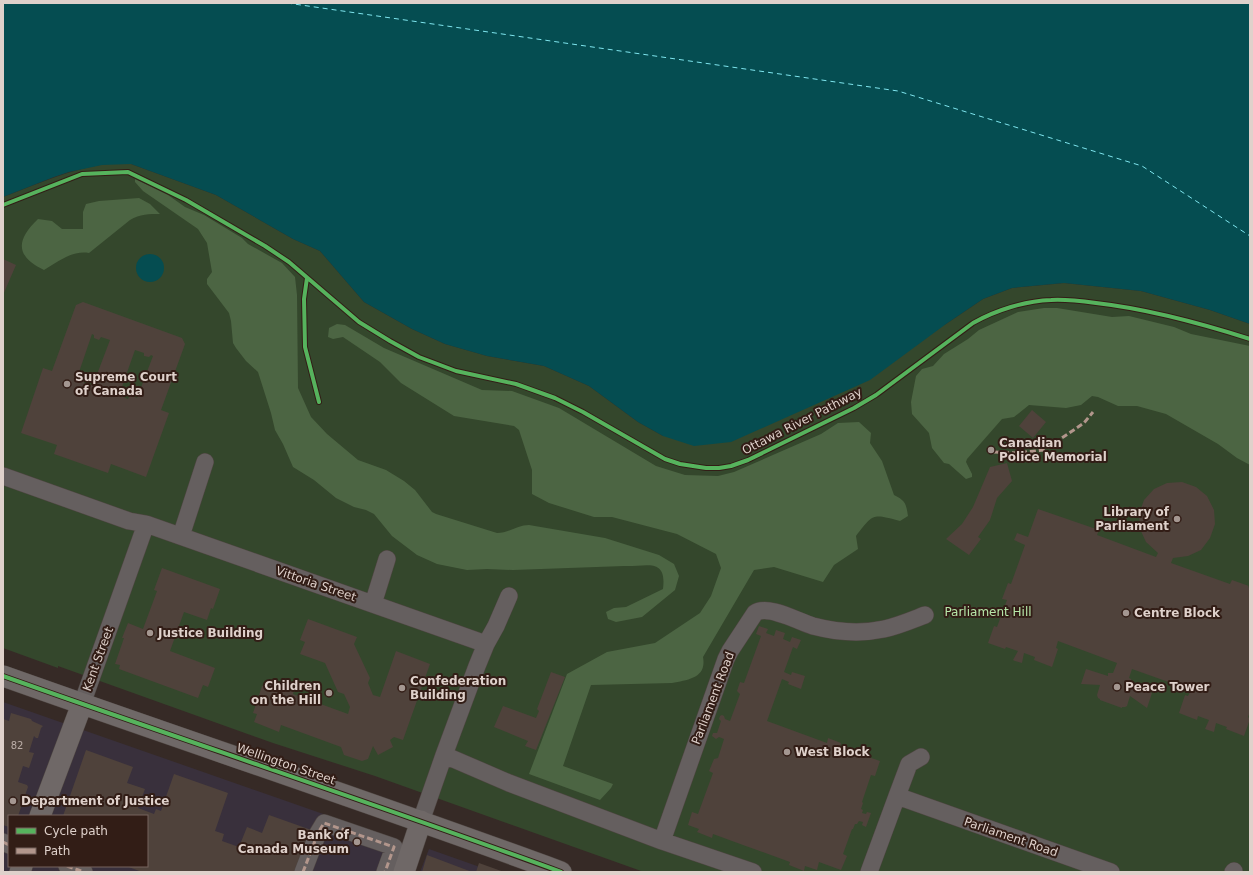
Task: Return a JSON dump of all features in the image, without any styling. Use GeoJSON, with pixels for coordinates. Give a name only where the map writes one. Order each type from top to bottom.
{"type":"FeatureCollection","features":[{"type":"Feature","properties":{"kind":"main road","name":"Wellington Street"},"geometry":{"type":"LineString","coordinates":[[3,676],[159,732],[421,821],[561,872]]}},
{"type":"Feature","properties":{"kind":"main road","name":"Kent Street"},"geometry":{"type":"LineString","coordinates":[[40,815],[82,704]]}},
{"type":"Feature","properties":{"kind":"main road"},"geometry":{"type":"LineString","coordinates":[[404,872],[421,821]]}},
{"type":"Feature","properties":{"kind":"street"},"geometry":{"type":"LineString","coordinates":[[181,536],[205,462]]}},
{"type":"Feature","properties":{"kind":"street","name":"Vittoria Street"},"geometry":{"type":"LineString","coordinates":[[3,476],[133,523],[146,524],[181,536],[486,644]]}},
{"type":"Feature","properties":{"kind":"street","name":"Kent Street"},"geometry":{"type":"LineString","coordinates":[[82,704],[146,524]]}},
{"type":"Feature","properties":{"kind":"street"},"geometry":{"type":"LineString","coordinates":[[374,604],[387,559]]}},
{"type":"Feature","properties":{"kind":"street"},"geometry":{"type":"LineString","coordinates":[[421,821],[486,644],[496,626],[509,596]]}},
{"type":"Feature","properties":{"kind":"street","name":"Parliament Road"},"geometry":{"type":"LineString","coordinates":[[662,841],[726,659],[755,613],[761,610],[767,610],[836,631],[884,629],[925,614]]}},
{"type":"Feature","properties":{"kind":"street"},"geometry":{"type":"LineString","coordinates":[[444,755],[509,783],[662,841],[753,872]]}},
{"type":"Feature","properties":{"kind":"street"},"geometry":{"type":"LineString","coordinates":[[868,872],[909,764],[921,757]]}},
{"type":"Feature","properties":{"kind":"street","name":"Parliament Road"},"geometry":{"type":"LineString","coordinates":[[897,796],[1111,872]]}},
{"type":"Feature","properties":{"kind":"street"},"geometry":{"type":"LineString","coordinates":[[303,872],[318,833],[324,823],[394,847],[385,872]]}},
{"type":"Feature","properties":{"kind":"street"},"geometry":{"type":"LineString","coordinates":[[70,867],[84,872]]}},
{"type":"Feature","properties":{"kind":"shaded area"},"geometry":{"type":"Polygon","coordinates":[[[3,702],[392,838],[380,872],[3,872],[3,702]]]}},
{"type":"Feature","properties":{"kind":"shaded area"},"geometry":{"type":"Polygon","coordinates":[[[429,849],[494,872],[420,872],[429,849]]]}},
{"type":"Feature","properties":{"kind":"green space","name":"Parliament Hill"},"geometry":{"type":"Polygon","coordinates":[[[108,164],[131,164],[216,195],[293,239],[320,251],[364,302],[412,329],[445,344],[487,356],[544,366],[589,386],[638,422],[663,436],[946,324],[983,299],[1012,288],[1064,283],[1141,291],[1210,310],[1250,324],[1250,872],[644,872],[375,776],[273,743],[58,666],[58,668],[3,648],[3,197],[75,171],[108,164]]]}},
{"type":"Feature","properties":{"kind":"green space"},"geometry":{"type":"Polygon","coordinates":[[[135,179],[168,195],[185,207],[204,215],[242,238],[248,244],[282,263],[295,277],[297,295],[298,388],[311,417],[327,434],[358,460],[386,470],[404,481],[415,490],[432,512],[436,514],[497,533],[506,532],[521,526],[529,525],[605,538],[659,555],[674,564],[679,576],[675,590],[642,617],[616,622],[608,619],[606,612],[614,608],[626,607],[663,589],[662,572],[658,568],[647,565],[513,570],[467,570],[437,564],[417,555],[392,536],[374,514],[354,507],[336,498],[314,480],[293,467],[275,430],[258,372],[246,361],[233,343],[229,313],[207,284],[207,279],[212,272],[207,243],[198,229],[143,191],[135,182],[135,179]]]}},
{"type":"Feature","properties":{"kind":"green space"},"geometry":{"type":"Polygon","coordinates":[[[139,198],[150,204],[160,214],[141,215],[130,220],[89,253],[77,253],[71,255],[44,270],[35,265],[24,253],[22,247],[23,241],[26,234],[38,219],[52,221],[62,229],[83,229],[83,212],[86,204],[99,201],[139,198]]]}},
{"type":"Feature","properties":{"kind":"green space"},"geometry":{"type":"Polygon","coordinates":[[[1044,308],[1057,308],[1112,317],[1129,316],[1174,327],[1191,334],[1250,346],[1250,465],[1237,458],[1218,444],[1166,414],[1137,406],[1118,406],[1098,397],[1092,396],[1081,405],[1066,408],[1029,405],[1014,417],[1002,419],[967,459],[966,462],[972,477],[966,479],[949,464],[944,463],[932,448],[929,433],[912,414],[911,402],[916,376],[922,369],[933,366],[944,354],[968,339],[979,330],[1018,312],[1044,308]]]}},
{"type":"Feature","properties":{"kind":"green space"},"geometry":{"type":"Polygon","coordinates":[[[337,324],[345,325],[384,348],[482,390],[512,391],[559,408],[656,466],[685,475],[718,476],[734,472],[821,434],[838,423],[859,422],[871,433],[870,443],[882,461],[894,495],[905,503],[908,516],[900,521],[884,517],[874,517],[870,519],[856,536],[858,549],[834,565],[823,582],[774,567],[754,570],[703,657],[702,670],[695,677],[672,683],[591,685],[563,766],[613,784],[600,800],[529,774],[567,674],[607,652],[655,643],[700,613],[711,596],[721,568],[716,554],[677,534],[612,517],[594,517],[549,503],[532,494],[532,470],[519,430],[514,426],[454,416],[401,383],[380,362],[343,337],[333,339],[328,337],[329,328],[337,324]]]}},
{"type":"Feature","properties":{"kind":"water"},"geometry":{"type":"Polygon","coordinates":[[[3,3],[1250,3],[1250,324],[1210,310],[1141,291],[1064,283],[1012,288],[983,299],[946,324],[870,380],[731,442],[694,446],[663,436],[638,422],[589,386],[544,366],[487,356],[445,344],[412,329],[364,302],[320,251],[293,239],[216,195],[131,164],[102,165],[69,172],[3,197],[3,3]]]}},
{"type":"Feature","properties":{"kind":"water"},"geometry":{"type":"Polygon","coordinates":[[[150,254],[160,258],[164,268],[160,278],[150,282],[140,278],[136,268],[140,258],[150,254]]]}},
{"type":"Feature","properties":{"kind":"building"},"geometry":{"type":"Polygon","coordinates":[[[3,259],[16,265],[3,295],[3,259]]]}},
{"type":"Feature","properties":{"kind":"building","name":"Supreme Court of Canada"},"geometry":{"type":"Polygon","coordinates":[[[83,302],[182,338],[185,344],[161,410],[169,413],[146,477],[111,464],[108,473],[54,454],[57,445],[21,433],[43,368],[52,371],[76,305],[83,302]],[[92,334],[77,378],[84,379],[84,383],[93,385],[110,340],[101,337],[99,340],[94,338],[94,335],[92,334]],[[135,350],[119,395],[128,399],[130,395],[137,398],[153,356],[144,356],[144,353],[135,350]]]}},
{"type":"Feature","properties":{"kind":"building"},"geometry":{"type":"Polygon","coordinates":[[[1032,410],[1046,422],[1033,438],[1019,426],[1032,410]]]}},
{"type":"Feature","properties":{"kind":"building"},"geometry":{"type":"Polygon","coordinates":[[[1007,463],[1012,481],[997,498],[990,520],[978,537],[981,539],[969,555],[946,539],[962,524],[973,507],[990,467],[1007,463]]]}},
{"type":"Feature","properties":{"kind":"building","name":"Centre Block"},"geometry":{"type":"Polygon","coordinates":[[[1182,482],[1196,487],[1207,496],[1214,510],[1215,524],[1210,538],[1201,550],[1188,556],[1173,558],[1171,563],[1230,584],[1232,580],[1249,586],[1248,587],[1250,588],[1250,712],[1248,717],[1250,719],[1244,736],[1226,729],[1227,727],[1216,723],[1214,732],[1205,729],[1209,720],[1198,716],[1197,720],[1179,713],[1185,695],[1188,696],[1191,690],[1132,669],[1129,678],[1132,682],[1130,684],[1152,693],[1147,708],[1130,696],[1127,706],[1122,708],[1100,700],[1097,695],[1100,685],[1081,684],[1086,669],[1108,676],[1108,673],[1113,673],[1117,663],[1058,641],[1056,648],[1058,649],[1052,667],[1034,660],[1035,657],[1024,653],[1022,663],[1015,661],[1013,660],[1018,651],[1006,647],[1005,649],[988,643],[994,626],[997,627],[1007,600],[1002,599],[1008,583],[1011,584],[1025,545],[1014,540],[1017,533],[1028,537],[1038,509],[1099,530],[1097,535],[1156,557],[1158,553],[1146,542],[1140,529],[1139,514],[1144,500],[1154,489],[1167,483],[1182,482]]]}},
{"type":"Feature","properties":{"kind":"building","name":"Justice Building"},"geometry":{"type":"Polygon","coordinates":[[[162,568],[220,589],[213,609],[211,608],[207,620],[184,612],[170,651],[215,668],[208,687],[203,685],[198,698],[119,669],[120,665],[115,664],[128,623],[143,629],[157,591],[154,590],[162,568]]]}},
{"type":"Feature","properties":{"kind":"building","name":"Confederation Building"},"geometry":{"type":"Polygon","coordinates":[[[308,619],[357,637],[354,644],[370,678],[368,683],[373,695],[380,697],[396,651],[430,664],[403,740],[394,737],[390,740],[393,747],[378,755],[373,746],[368,759],[362,761],[344,755],[341,747],[281,725],[279,732],[254,722],[257,714],[253,713],[262,686],[269,682],[294,691],[293,694],[348,714],[350,707],[344,694],[338,692],[325,663],[300,654],[305,642],[300,640],[308,619]]]}},
{"type":"Feature","properties":{"kind":"building","name":"West Block"},"geometry":{"type":"Polygon","coordinates":[[[759,626],[768,629],[766,633],[774,636],[776,630],[785,633],[783,639],[790,642],[792,637],[801,640],[797,649],[793,647],[784,672],[791,675],[792,672],[805,676],[801,689],[788,684],[789,682],[782,679],[767,721],[827,743],[828,738],[841,743],[840,747],[880,761],[875,776],[871,775],[862,802],[862,813],[871,813],[866,827],[862,825],[863,822],[859,821],[852,829],[843,854],[847,856],[841,870],[819,862],[817,870],[805,866],[804,871],[789,865],[790,862],[713,834],[712,838],[697,832],[699,829],[688,825],[692,812],[698,814],[713,773],[709,771],[714,759],[718,758],[724,739],[719,737],[716,739],[712,736],[713,733],[717,733],[721,721],[719,719],[720,716],[724,716],[725,719],[730,721],[740,694],[737,691],[740,682],[744,683],[761,636],[756,634],[759,626]]]}},
{"type":"Feature","properties":{"kind":"building"},"geometry":{"type":"Polygon","coordinates":[[[551,672],[565,677],[536,750],[525,746],[528,741],[494,727],[503,706],[536,718],[539,711],[537,709],[551,672]]]}},
{"type":"Feature","properties":{"kind":"building"},"geometry":{"type":"Polygon","coordinates":[[[11,713],[31,719],[32,721],[43,726],[38,738],[34,736],[29,752],[34,753],[29,768],[23,766],[18,782],[27,785],[28,787],[18,815],[8,815],[8,827],[3,825],[3,719],[9,721],[11,713]]]}},
{"type":"Feature","properties":{"kind":"building"},"geometry":{"type":"Polygon","coordinates":[[[86,750],[133,767],[127,783],[145,789],[138,808],[154,814],[156,809],[161,811],[174,774],[228,793],[215,831],[224,834],[222,841],[239,847],[247,827],[262,833],[269,815],[317,832],[302,872],[142,872],[129,867],[148,867],[148,815],[63,815],[86,750]]]}},
{"type":"Feature","properties":{"kind":"building"},"geometry":{"type":"Polygon","coordinates":[[[427,855],[472,872],[422,872],[427,855]]]}},
{"type":"Feature","properties":{"kind":"building"},"geometry":{"type":"Polygon","coordinates":[[[479,863],[504,872],[476,872],[479,863]]]}},
{"type":"Feature","properties":{"kind":"ferry route"},"geometry":{"type":"LineString","coordinates":[[287,3],[898,91],[1142,166],[1250,236]]}},
{"type":"Feature","properties":{"kind":"marked path"},"geometry":{"type":"LineString","coordinates":[[994,452],[1016,453],[1044,450],[1084,423],[1093,412]]}},
{"type":"Feature","properties":{"kind":"marked path"},"geometry":{"type":"LineString","coordinates":[[303,872],[318,833],[324,823],[394,847],[385,872]]}},
{"type":"Feature","properties":{"kind":"marked path"},"geometry":{"type":"LineString","coordinates":[[3,842],[8,844]]}},
{"type":"Feature","properties":{"kind":"marked path"},"geometry":{"type":"LineString","coordinates":[[70,867],[84,872]]}},
{"type":"Feature","properties":{"kind":"cycle path","name":"Ottawa River Pathway"},"geometry":{"type":"LineString","coordinates":[[3,205],[82,174],[128,172],[186,200],[265,246],[289,262],[359,322],[419,357],[456,371],[516,384],[555,398],[583,412],[665,459],[680,464],[706,468],[731,466],[748,460],[854,408],[876,395],[973,323],[1001,310],[1021,304],[1062,300],[1116,306],[1174,317],[1250,339]]}},
{"type":"Feature","properties":{"kind":"cycle path"},"geometry":{"type":"LineString","coordinates":[[307,278],[304,299],[305,347],[319,402]]}},
{"type":"Feature","properties":{"kind":"cycle path"},"geometry":{"type":"LineString","coordinates":[[3,676],[561,872]]}},
{"type":"Feature","properties":{"kind":"place","name":"Supreme Court of Canada"},"geometry":{"type":"Point","coordinates":[67,384]}},
{"type":"Feature","properties":{"kind":"place","name":"Canadian Police Memorial"},"geometry":{"type":"Point","coordinates":[991,450]}},
{"type":"Feature","properties":{"kind":"place","name":"Library of Parliament"},"geometry":{"type":"Point","coordinates":[1177,519]}},
{"type":"Feature","properties":{"kind":"place","name":"Centre Block"},"geometry":{"type":"Point","coordinates":[1126,613]}},
{"type":"Feature","properties":{"kind":"place","name":"Justice Building"},"geometry":{"type":"Point","coordinates":[150,633]}},
{"type":"Feature","properties":{"kind":"place","name":"Peace Tower"},"geometry":{"type":"Point","coordinates":[1117,687]}},
{"type":"Feature","properties":{"kind":"place","name":"Confederation Building"},"geometry":{"type":"Point","coordinates":[402,688]}},
{"type":"Feature","properties":{"kind":"place","name":"Children on the Hill"},"geometry":{"type":"Point","coordinates":[329,693]}},
{"type":"Feature","properties":{"kind":"place","name":"West Block"},"geometry":{"type":"Point","coordinates":[787,752]}},
{"type":"Feature","properties":{"kind":"place","name":"Department of Justice"},"geometry":{"type":"Point","coordinates":[13,801]}},
{"type":"Feature","properties":{"kind":"place","name":"Bank of Canada Museum"},"geometry":{"type":"Point","coordinates":[357,842]}}]}
